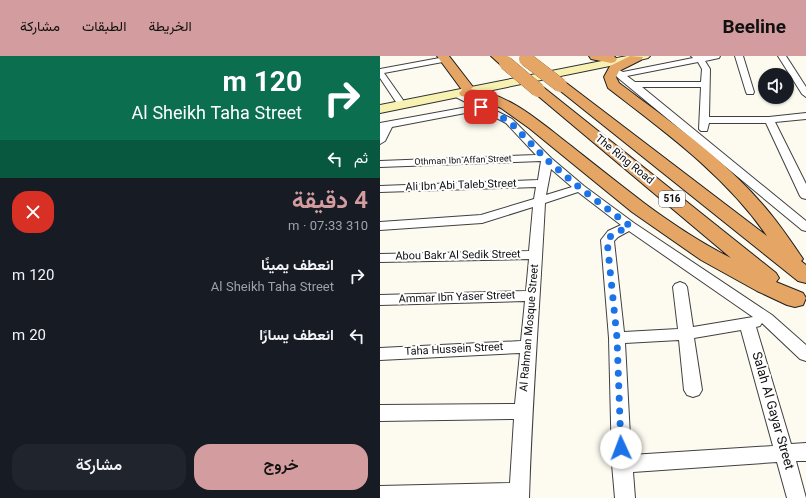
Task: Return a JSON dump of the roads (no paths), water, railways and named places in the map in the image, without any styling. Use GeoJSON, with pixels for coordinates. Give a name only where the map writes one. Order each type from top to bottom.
{"type":"FeatureCollection","features":[{"type":"Feature","properties":{"kind":"highway"},"geometry":{"type":"LineString","coordinates":[[595,56],[615,68]]}},
{"type":"Feature","properties":{"kind":"highway"},"geometry":{"type":"LineString","coordinates":[[636,56],[615,68],[610,77],[613,85],[708,161],[746,196],[765,217],[802,273]]}},
{"type":"Feature","properties":{"kind":"highway"},"geometry":{"type":"LineString","coordinates":[[444,58],[463,91],[484,95],[506,105],[534,125],[639,208],[708,256],[800,304]]}},
{"type":"Feature","properties":{"kind":"highway","name":"The Ring Road"},"geometry":{"type":"LineString","coordinates":[[524,58],[802,273]]}},
{"type":"Feature","properties":{"kind":"highway","name":"The Ring Road"},"geometry":{"type":"LineString","coordinates":[[502,60],[800,304]]}},
{"type":"Feature","properties":{"kind":"main road"},"geometry":{"type":"LineString","coordinates":[[380,109],[636,56]]}},
{"type":"Feature","properties":{"kind":"main road"},"geometry":{"type":"LineString","coordinates":[[380,103],[615,68]]}},
{"type":"Feature","properties":{"kind":"street"},"geometry":{"type":"LineString","coordinates":[[615,68],[716,56]]}},
{"type":"Feature","properties":{"kind":"street"},"geometry":{"type":"LineString","coordinates":[[739,56],[750,92]]}},
{"type":"Feature","properties":{"kind":"street"},"geometry":{"type":"LineString","coordinates":[[782,56],[806,94]]}},
{"type":"Feature","properties":{"kind":"street"},"geometry":{"type":"LineString","coordinates":[[399,100],[380,72],[444,58]]}},
{"type":"Feature","properties":{"kind":"street"},"geometry":{"type":"LineString","coordinates":[[698,58],[706,70],[704,143]]}},
{"type":"Feature","properties":{"kind":"street"},"geometry":{"type":"LineString","coordinates":[[615,68],[633,85],[806,227]]}},
{"type":"Feature","properties":{"kind":"street"},"geometry":{"type":"LineString","coordinates":[[633,85],[705,84]]}},
{"type":"Feature","properties":{"kind":"street"},"geometry":{"type":"LineString","coordinates":[[463,91],[481,107],[509,121],[546,159],[580,188],[630,226],[767,319],[806,355]]}},
{"type":"Feature","properties":{"kind":"street"},"geometry":{"type":"LineString","coordinates":[[380,140],[384,125],[481,107]]}},
{"type":"Feature","properties":{"kind":"street"},"geometry":{"type":"LineString","coordinates":[[704,120],[769,120],[806,116]]}},
{"type":"Feature","properties":{"kind":"street"},"geometry":{"type":"LineString","coordinates":[[769,120],[806,196]]}},
{"type":"Feature","properties":{"kind":"street","name":"Othman Ibn Affan Street"},"geometry":{"type":"LineString","coordinates":[[380,164],[546,159]]}},
{"type":"Feature","properties":{"kind":"street","name":"Al Rahman Mosque Street"},"geometry":{"type":"LineString","coordinates":[[519,495],[523,411],[533,296],[539,201],[546,159]]}},
{"type":"Feature","properties":{"kind":"street","name":"Ali Ibn Abi Taleb Street"},"geometry":{"type":"LineString","coordinates":[[380,189],[543,183]]}},
{"type":"Feature","properties":{"kind":"street"},"geometry":{"type":"LineString","coordinates":[[380,226],[482,219],[580,188]]}},
{"type":"Feature","properties":{"kind":"street"},"geometry":{"type":"LineString","coordinates":[[625,498],[622,464],[617,338],[607,240],[613,234],[630,226]]}},
{"type":"Feature","properties":{"kind":"street","name":"Abou Bakr Al Sedik Street"},"geometry":{"type":"LineString","coordinates":[[380,258],[536,255]]}},
{"type":"Feature","properties":{"kind":"street"},"geometry":{"type":"LineString","coordinates":[[680,287],[693,390]]}},
{"type":"Feature","properties":{"kind":"street","name":"Ammar Ibn Yaser Street"},"geometry":{"type":"LineString","coordinates":[[380,300],[533,296]]}},
{"type":"Feature","properties":{"kind":"street"},"geometry":{"type":"LineString","coordinates":[[617,338],[687,334],[747,324],[767,319]]}},
{"type":"Feature","properties":{"kind":"street","name":"Salah Al Gayar Street"},"geometry":{"type":"LineString","coordinates":[[747,324],[797,498]]}},
{"type":"Feature","properties":{"kind":"street","name":"Taha Hussein Street"},"geometry":{"type":"LineString","coordinates":[[380,354],[529,347]]}},
{"type":"Feature","properties":{"kind":"street"},"geometry":{"type":"LineString","coordinates":[[380,413],[523,411]]}},
{"type":"Feature","properties":{"kind":"street"},"geometry":{"type":"LineString","coordinates":[[622,464],[806,452]]}},
{"type":"Feature","properties":{"kind":"street"},"geometry":{"type":"LineString","coordinates":[[380,496],[519,495]]}}]}
